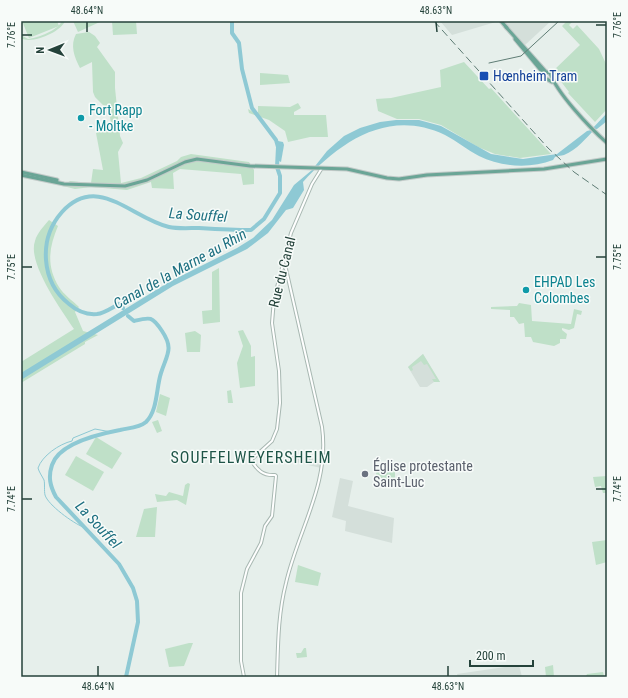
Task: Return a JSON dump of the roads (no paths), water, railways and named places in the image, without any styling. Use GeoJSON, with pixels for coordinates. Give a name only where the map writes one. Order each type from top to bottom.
{"type":"FeatureCollection","features":[{"type":"Feature","properties":{"kind":"main road"},"geometry":{"type":"LineString","coordinates":[[501,21],[545,73],[544,77],[549,78],[557,86],[607,147]]}},
{"type":"Feature","properties":{"kind":"main road"},"geometry":{"type":"LineString","coordinates":[[545,73],[550,73],[549,78]]}},
{"type":"Feature","properties":{"kind":"main road"},"geometry":{"type":"LineString","coordinates":[[595,133],[607,143]]}},
{"type":"Feature","properties":{"kind":"main road"},"geometry":{"type":"LineString","coordinates":[[21,173],[72,184],[111,186],[132,185],[147,180],[192,159],[246,166],[346,170],[399,179],[427,175],[544,169],[606,159]]}},
{"type":"Feature","properties":{"kind":"street","name":"Rue du Canal"},"geometry":{"type":"LineString","coordinates":[[244,677],[241,654],[242,593],[247,569],[261,543],[267,524],[272,516],[275,474],[265,475],[257,470],[252,460],[272,440],[277,430],[280,407],[280,385],[272,315],[274,299],[291,233],[312,184],[322,168]]}},
{"type":"Feature","properties":{"kind":"street"},"geometry":{"type":"LineString","coordinates":[[277,677],[279,612],[293,560],[315,498],[321,475],[324,446],[322,427],[286,269],[283,264]]}},
{"type":"Feature","properties":{"kind":"water"},"geometry":{"type":"Polygon","coordinates":[[[607,113],[607,121],[595,129],[581,144],[569,153],[556,156],[553,160],[544,163],[525,166],[497,163],[488,160],[475,154],[445,135],[424,128],[404,125],[385,127],[366,133],[349,142],[317,167],[303,182],[304,190],[293,208],[286,210],[268,233],[247,249],[173,286],[21,380],[21,373],[169,282],[237,248],[253,238],[272,220],[294,185],[312,170],[327,151],[344,136],[360,128],[380,122],[419,120],[441,126],[491,154],[523,159],[557,154],[587,131],[591,130],[607,113]]]}},
{"type":"Feature","properties":{"kind":"water"},"geometry":{"type":"Polygon","coordinates":[[[278,141],[283,142],[284,145],[281,162],[279,161],[278,141]]]}},
{"type":"Feature","properties":{"kind":"waterway","name":"La Souffel"},"geometry":{"type":"LineString","coordinates":[[123,308],[119,304],[97,314],[82,312],[69,304],[60,295],[53,284],[48,272],[46,260],[46,247],[49,235],[54,223],[62,212],[75,201],[89,197],[102,197],[155,222],[172,228],[251,230],[264,219],[280,193],[280,176],[277,167],[278,147],[276,140],[252,108],[242,69],[239,43],[232,33],[232,21]]}},
{"type":"Feature","properties":{"kind":"waterway","name":"La Souffel"},"geometry":{"type":"LineString","coordinates":[[126,677],[138,622],[137,601],[133,588],[119,564],[56,497],[52,489],[50,477],[52,465],[56,457],[71,445],[91,437],[140,426],[146,422],[153,411],[159,379],[168,352],[168,342],[162,331],[153,320],[147,318],[134,321],[128,316]]}},
{"type":"Feature","properties":{"kind":"waterway"},"geometry":{"type":"LineString","coordinates":[[83,527],[61,513],[47,499],[45,495],[44,480],[38,468],[47,455],[57,448],[72,441],[73,438],[95,429],[111,432]]}},
{"type":"Feature","properties":{"kind":"tram line"},"geometry":{"type":"LineString","coordinates":[[489,63],[521,56],[559,21]]}},
{"type":"Feature","properties":{"kind":"railway"},"geometry":{"type":"LineString","coordinates":[[434,21],[548,148],[574,172],[607,195]]}},
{"type":"Feature","properties":{"kind":"place","name":"Hœnheim Tram"},"geometry":{"type":"Point","coordinates":[484,76]}},
{"type":"Feature","properties":{"kind":"place","name":"Fort Rapp - Moltke"},"geometry":{"type":"Point","coordinates":[81,118]}},
{"type":"Feature","properties":{"kind":"place","name":"EHPAD Les Colombes"},"geometry":{"type":"Point","coordinates":[526,290]}},
{"type":"Feature","properties":{"kind":"place","name":"Église protestante Saint-Luc"},"geometry":{"type":"Point","coordinates":[365,474]}},
{"type":"Feature","properties":{"kind":"district","name":"SOUFFELWEYERSHEIM"},"geometry":{"type":"Point","coordinates":[251,457]}},
{"type":"Feature","properties":{"kind":"water label","name":"Canal de la Marne au Rhin"},"geometry":{"type":"Point","coordinates":[180,269]}}]}
